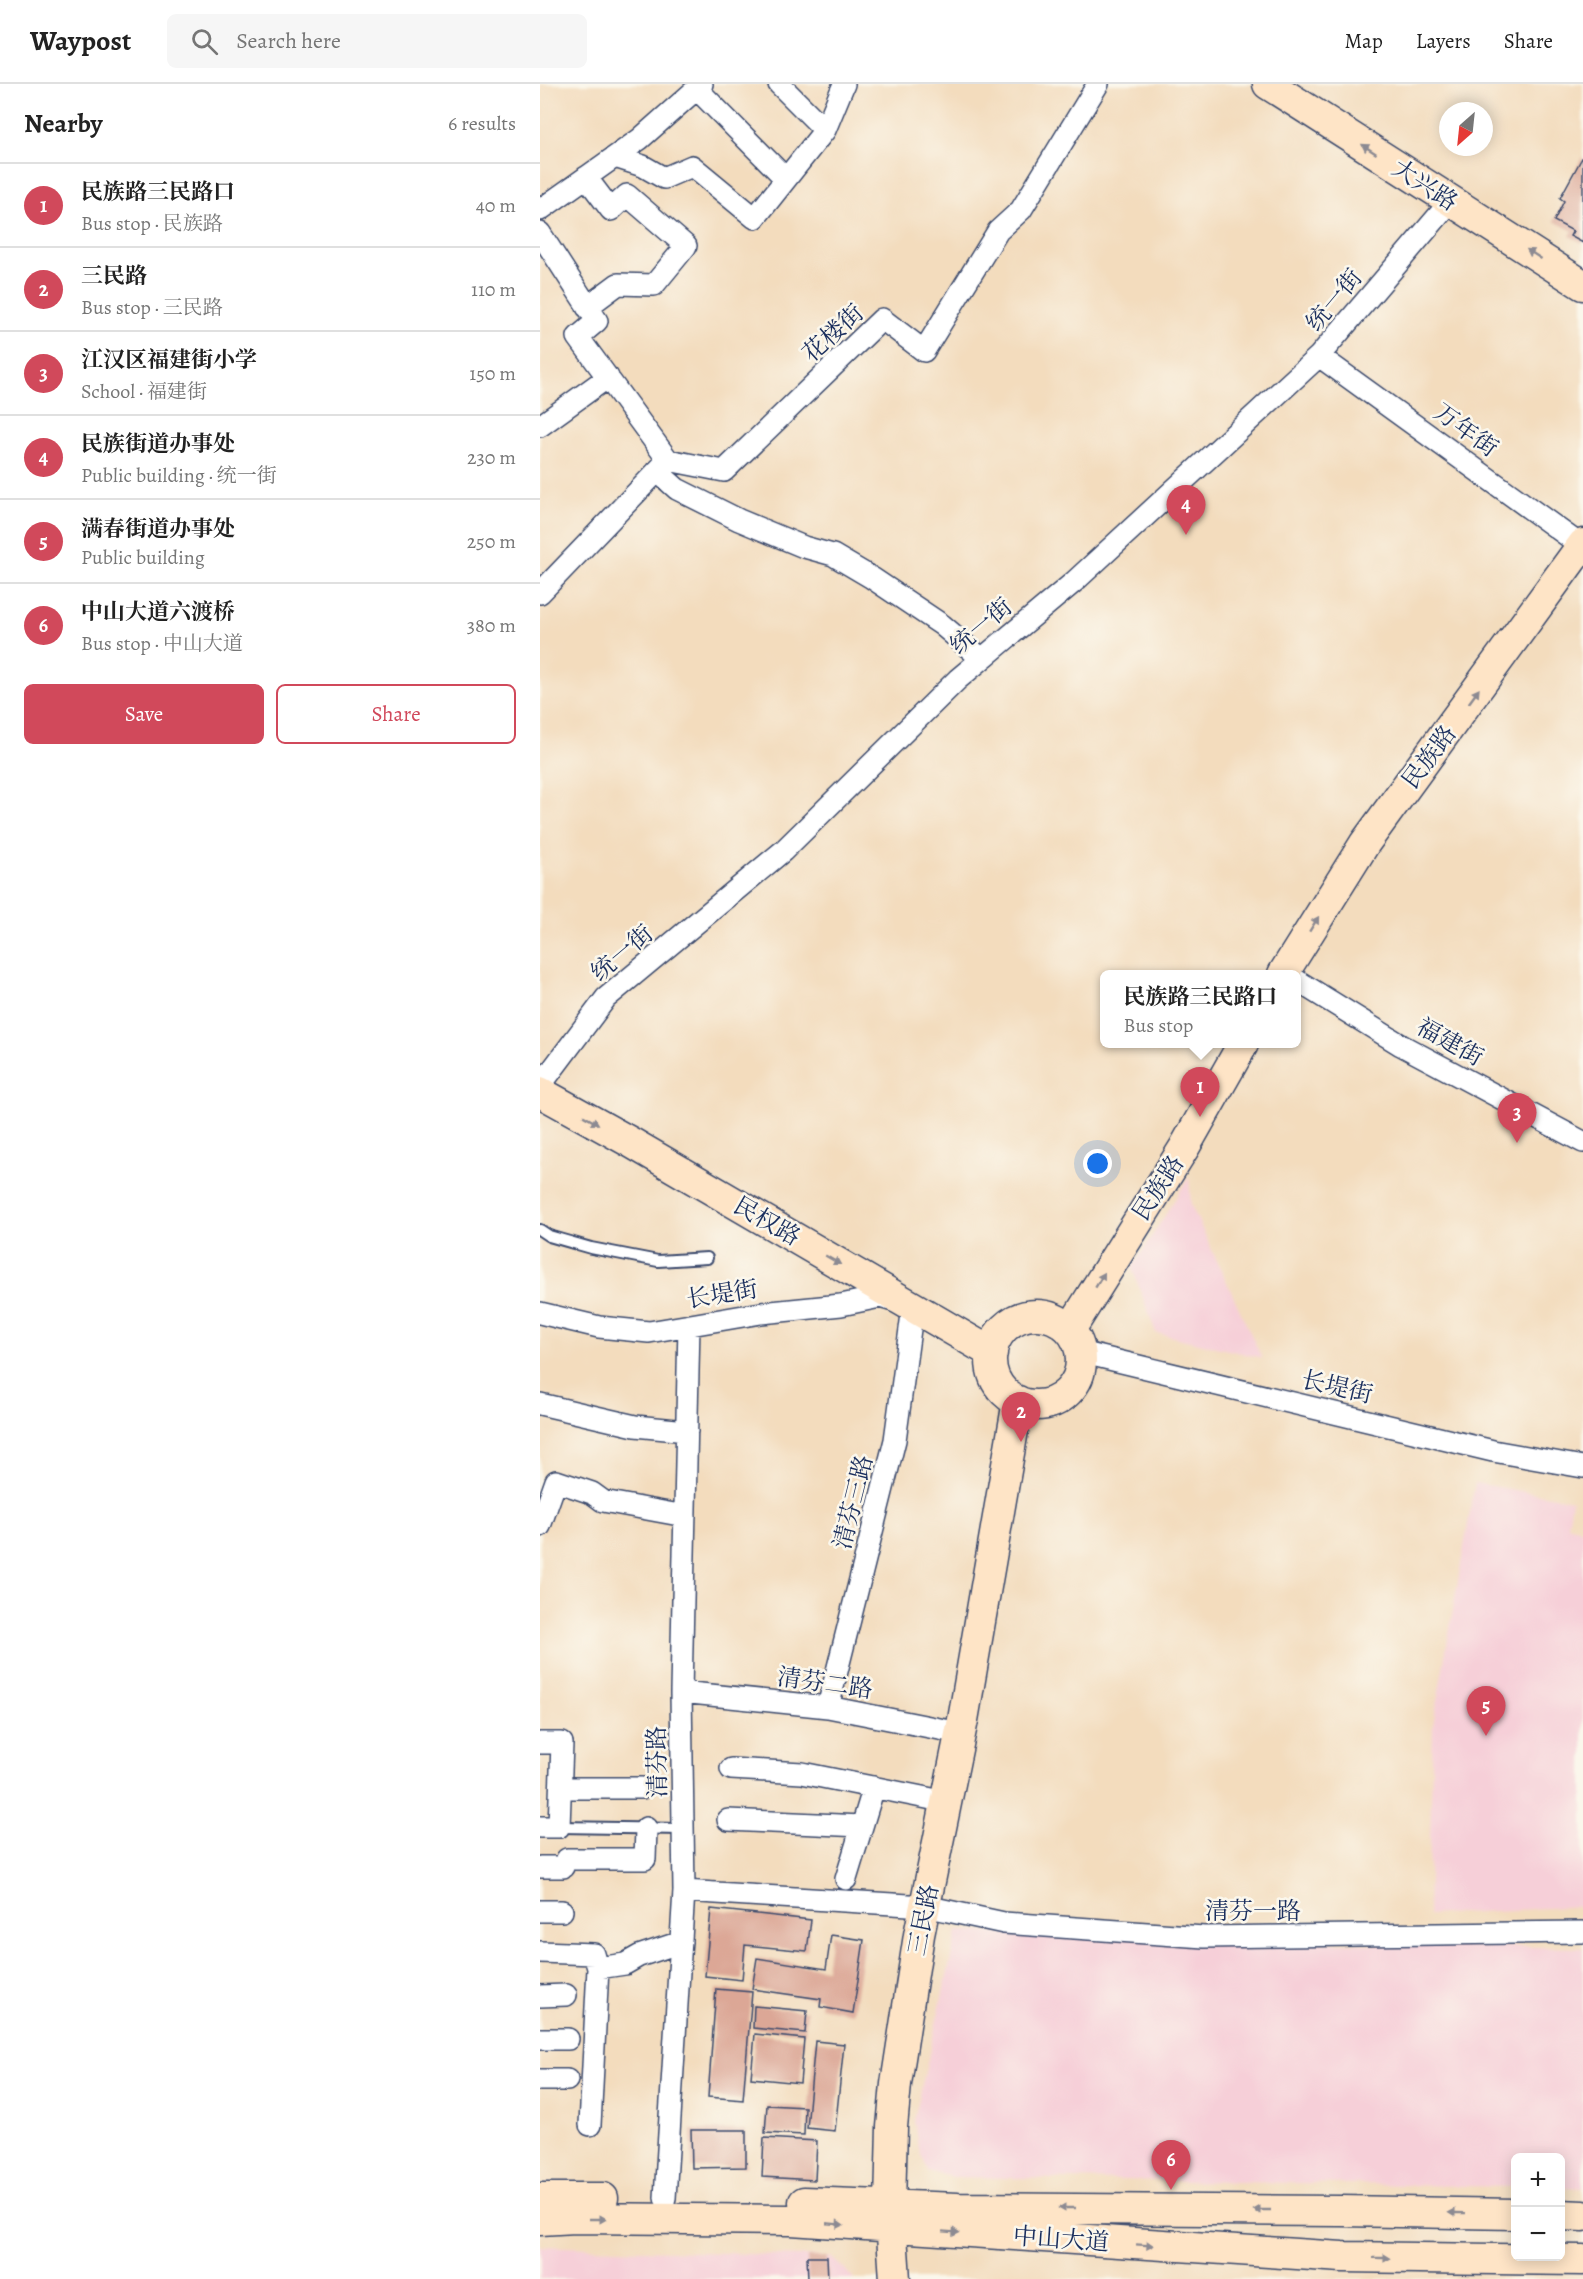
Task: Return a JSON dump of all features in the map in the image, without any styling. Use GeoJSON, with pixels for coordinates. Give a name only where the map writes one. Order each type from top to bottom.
{"type":"FeatureCollection","features":[{"type":"Feature","properties":{"kind":"main road","name":"大兴路"},"geometry":{"type":"LineString","coordinates":[[1268,84],[1583,285]]}},
{"type":"Feature","properties":{"kind":"main road","name":"民族路"},"geometry":{"type":"LineString","coordinates":[[1291,970],[1365,843],[1583,546]]}},
{"type":"Feature","properties":{"kind":"main road","name":"民族路"},"geometry":{"type":"LineString","coordinates":[[1075,1341],[1241,1048]]}},
{"type":"Feature","properties":{"kind":"main road","name":"民权路"},"geometry":{"type":"LineString","coordinates":[[540,1092],[632,1143],[992,1353]]}},
{"type":"Feature","properties":{"kind":"main road"},"geometry":{"type":"LineString","coordinates":[[1039,1315],[1054,1319],[1075,1341],[1080,1368],[1074,1383],[1065,1394],[1052,1402],[1034,1405],[1018,1401],[1008,1396],[998,1384],[991,1366],[994,1342],[1002,1329],[1016,1319],[1039,1315]]}},
{"type":"Feature","properties":{"kind":"main road","name":"三民路"},"geometry":{"type":"LineString","coordinates":[[895,2279],[891,2217],[892,2127],[896,2084],[925,1906],[960,1733],[1018,1401]]}},
{"type":"Feature","properties":{"kind":"main road","name":"中山大道"},"geometry":{"type":"LineString","coordinates":[[540,2198],[665,2198],[891,2217],[1342,2268],[1583,2260]]}},
{"type":"Feature","properties":{"kind":"main road","name":"中山大道"},"geometry":{"type":"LineString","coordinates":[[540,2220],[575,2218],[791,2220],[891,2217],[958,2208],[1511,2214]]}},
{"type":"Feature","properties":{"kind":"main road"},"geometry":{"type":"LineString","coordinates":[[1341,2211],[1342,2268]]}},
{"type":"Feature","properties":{"kind":"main road"},"geometry":{"type":"LineString","coordinates":[[1565,2215],[1583,2216]]}},
{"type":"Feature","properties":{"kind":"street"},"geometry":{"type":"LineString","coordinates":[[779,84],[825,130]]}},
{"type":"Feature","properties":{"kind":"street"},"geometry":{"type":"LineString","coordinates":[[615,157],[643,166],[664,178],[692,166],[755,218],[825,130],[844,84]]}},
{"type":"Feature","properties":{"kind":"street","name":"花楼街"},"geometry":{"type":"LineString","coordinates":[[663,465],[723,471],[882,319],[924,351],[998,231],[1021,210],[1098,84]]}},
{"type":"Feature","properties":{"kind":"street"},"geometry":{"type":"LineString","coordinates":[[540,210],[640,139],[699,86],[786,179]]}},
{"type":"Feature","properties":{"kind":"street"},"geometry":{"type":"LineString","coordinates":[[586,177],[611,210],[627,195],[686,246],[654,285],[618,284],[587,307]]}},
{"type":"Feature","properties":{"kind":"street","name":"统一街"},"geometry":{"type":"LineString","coordinates":[[540,1086],[606,998],[783,851],[958,679],[1074,582],[1319,356],[1452,201]]}},
{"type":"Feature","properties":{"kind":"street"},"geometry":{"type":"LineString","coordinates":[[540,234],[597,321],[578,337],[608,377],[677,489],[739,520],[804,547],[833,555],[891,589],[942,625],[982,658]]}},
{"type":"Feature","properties":{"kind":"street","name":"万年街"},"geometry":{"type":"LineString","coordinates":[[1319,356],[1583,546]]}},
{"type":"Feature","properties":{"kind":"street"},"geometry":{"type":"LineString","coordinates":[[540,426],[608,377]]}},
{"type":"Feature","properties":{"kind":"street"},"geometry":{"type":"LineString","coordinates":[[540,593],[663,465]]}},
{"type":"Feature","properties":{"kind":"street","name":"福建街"},"geometry":{"type":"LineString","coordinates":[[1301,983],[1401,1045],[1583,1142]]}},
{"type":"Feature","properties":{"kind":"street","name":"长堤街"},"geometry":{"type":"LineString","coordinates":[[540,1313],[599,1327],[649,1332],[761,1313],[841,1305],[880,1297],[913,1306]]}},
{"type":"Feature","properties":{"kind":"street","name":"清芬三路"},"geometry":{"type":"LineString","coordinates":[[828,1707],[895,1440],[913,1306]]}},
{"type":"Feature","properties":{"kind":"street","name":"清芬路"},"geometry":{"type":"LineString","coordinates":[[665,2198],[684,1892],[681,1692],[689,1325]]}},
{"type":"Feature","properties":{"kind":"street","name":"长堤街"},"geometry":{"type":"LineString","coordinates":[[1075,1341],[1493,1451],[1583,1467]]}},
{"type":"Feature","properties":{"kind":"street"},"geometry":{"type":"LineString","coordinates":[[540,1404],[635,1426],[687,1431]]}},
{"type":"Feature","properties":{"kind":"street"},"geometry":{"type":"LineString","coordinates":[[540,1526],[556,1481],[592,1493],[603,1501],[685,1516]]}},
{"type":"Feature","properties":{"kind":"street","name":"清芬二路"},"geometry":{"type":"LineString","coordinates":[[681,1692],[828,1707],[960,1733]]}},
{"type":"Feature","properties":{"kind":"street"},"geometry":{"type":"LineString","coordinates":[[540,1743],[562,1743],[561,1788],[550,1827]]}},
{"type":"Feature","properties":{"kind":"street"},"geometry":{"type":"LineString","coordinates":[[730,1769],[802,1773],[946,1802]]}},
{"type":"Feature","properties":{"kind":"street"},"geometry":{"type":"LineString","coordinates":[[846,1880],[874,1787]]}},
{"type":"Feature","properties":{"kind":"street"},"geometry":{"type":"LineString","coordinates":[[561,1788],[642,1788]]}},
{"type":"Feature","properties":{"kind":"street"},"geometry":{"type":"LineString","coordinates":[[728,1820],[862,1826]]}},
{"type":"Feature","properties":{"kind":"street"},"geometry":{"type":"LineString","coordinates":[[540,1867],[565,1863],[645,1859],[646,1828]]}},
{"type":"Feature","properties":{"kind":"street","name":"清芬一路"},"geometry":{"type":"LineString","coordinates":[[684,1892],[925,1906],[1004,1923],[1204,1937],[1583,1932]]}},
{"type":"Feature","properties":{"kind":"street"},"geometry":{"type":"LineString","coordinates":[[540,1911],[562,1911]]}},
{"type":"Feature","properties":{"kind":"street"},"geometry":{"type":"LineString","coordinates":[[598,1968],[625,1964],[639,1956],[681,1942]]}},
{"type":"Feature","properties":{"kind":"street"},"geometry":{"type":"LineString","coordinates":[[540,1952],[594,1954],[598,1968],[590,2125]]}},
{"type":"Feature","properties":{"kind":"street"},"geometry":{"type":"LineString","coordinates":[[540,1996],[566,1995]]}},
{"type":"Feature","properties":{"kind":"street"},"geometry":{"type":"LineString","coordinates":[[540,2039],[568,2039]]}},
{"type":"Feature","properties":{"kind":"street"},"geometry":{"type":"LineString","coordinates":[[540,2080],[567,2080]]}},
{"type":"Feature","properties":{"kind":"lane"},"geometry":{"type":"LineString","coordinates":[[540,1230],[549,1236],[591,1248],[658,1261],[707,1258]]}},
{"type":"Feature","properties":{"kind":"lane"},"geometry":{"type":"LineString","coordinates":[[550,1827],[683,1829]]}},
{"type":"Feature","properties":{"kind":"shaded area"},"geometry":{"type":"Polygon","coordinates":[[[1189,1177],[1191,1205],[1262,1358],[1156,1333],[1132,1268],[1189,1177]]]}},
{"type":"Feature","properties":{"kind":"shaded area"},"geometry":{"type":"Polygon","coordinates":[[[1475,1483],[1572,1500],[1568,1526],[1583,1530],[1583,1906],[1428,1915],[1433,1725],[1475,1483]]]}},
{"type":"Feature","properties":{"kind":"shaded area"},"geometry":{"type":"Polygon","coordinates":[[[957,1931],[1583,1948],[1583,2188],[1565,2187],[1565,2153],[1511,2153],[1511,2187],[953,2177],[927,2171],[918,2146],[914,2121],[957,1931]]]}},
{"type":"Feature","properties":{"kind":"shaded area"},"geometry":{"type":"Polygon","coordinates":[[[540,2246],[827,2257],[832,2258],[855,2279],[540,2279],[540,2246]]]}},
{"type":"Feature","properties":{"kind":"building"},"geometry":{"type":"Polygon","coordinates":[[[1583,156],[1583,243],[1570,236],[1573,231],[1554,221],[1564,201],[1560,198],[1583,156]]]}},
{"type":"Feature","properties":{"kind":"building"},"geometry":{"type":"Polygon","coordinates":[[[711,1909],[811,1920],[807,1951],[745,1945],[742,1980],[705,1976],[711,1909]]]}},
{"type":"Feature","properties":{"kind":"building"},"geometry":{"type":"Polygon","coordinates":[[[831,1935],[864,1940],[853,2013],[820,2007],[821,1999],[752,1989],[757,1958],[826,1969],[831,1935]]]}},
{"type":"Feature","properties":{"kind":"building"},"geometry":{"type":"Polygon","coordinates":[[[716,1989],[752,1992],[743,2100],[708,2097],[716,1989]]]}},
{"type":"Feature","properties":{"kind":"building"},"geometry":{"type":"Polygon","coordinates":[[[754,2006],[807,2011],[805,2033],[753,2028],[754,2006]]]}},
{"type":"Feature","properties":{"kind":"building"},"geometry":{"type":"Polygon","coordinates":[[[755,2034],[804,2039],[800,2083],[751,2078],[755,2034]]]}},
{"type":"Feature","properties":{"kind":"building"},"geometry":{"type":"Polygon","coordinates":[[[815,2041],[844,2044],[835,2131],[807,2128],[815,2041]]]}},
{"type":"Feature","properties":{"kind":"building"},"geometry":{"type":"Polygon","coordinates":[[[767,2105],[805,2107],[804,2135],[765,2133],[767,2105]]]}},
{"type":"Feature","properties":{"kind":"building"},"geometry":{"type":"Polygon","coordinates":[[[691,2130],[746,2130],[746,2167],[692,2168],[691,2130]]]}},
{"type":"Feature","properties":{"kind":"building"},"geometry":{"type":"Polygon","coordinates":[[[764,2138],[817,2141],[815,2180],[762,2177],[764,2138]]]}},
{"type":"Feature","properties":{"kind":"building"},"geometry":{"type":"Polygon","coordinates":[[[807,2257],[827,2257],[828,2279],[808,2279],[807,2257]]]}},
{"type":"Feature","properties":{"kind":"place","name":"民族街道办事处"},"geometry":{"type":"Point","coordinates":[1186,535]}},
{"type":"Feature","properties":{"kind":"place","name":"民族路三民路口"},"geometry":{"type":"Point","coordinates":[1200,1117]}},
{"type":"Feature","properties":{"kind":"place","name":"江汉区福建街小学"},"geometry":{"type":"Point","coordinates":[1517,1143]}},
{"type":"Feature","properties":{"kind":"place","name":"三民路"},"geometry":{"type":"Point","coordinates":[1021,1442]}},
{"type":"Feature","properties":{"kind":"place","name":"满春街道办事处"},"geometry":{"type":"Point","coordinates":[1486,1736]}},
{"type":"Feature","properties":{"kind":"place","name":"中山大道六渡桥"},"geometry":{"type":"Point","coordinates":[1171,2190]}}]}
